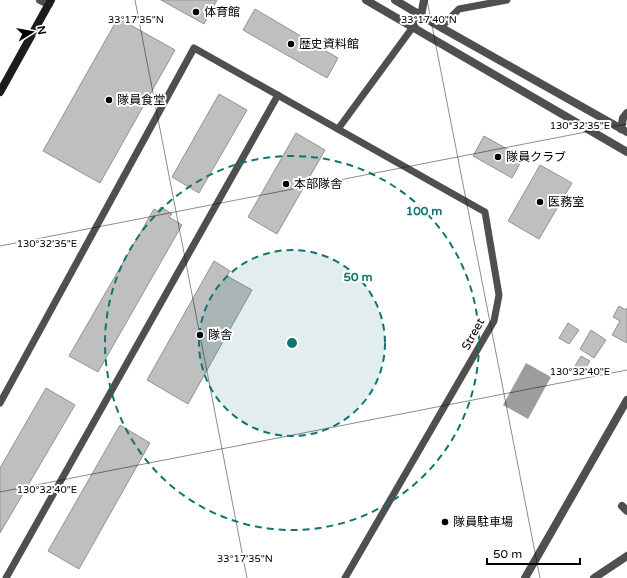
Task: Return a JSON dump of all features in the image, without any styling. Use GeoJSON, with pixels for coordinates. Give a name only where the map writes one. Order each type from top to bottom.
{"type":"FeatureCollection","features":[{"type":"Feature","properties":{"kind":"main road"},"geometry":{"type":"LineString","coordinates":[[0,92],[50,2]]}},
{"type":"Feature","properties":{"kind":"street"},"geometry":{"type":"LineString","coordinates":[[40,0],[50,2]]}},
{"type":"Feature","properties":{"kind":"street"},"geometry":{"type":"LineString","coordinates":[[366,0],[627,152]]}},
{"type":"Feature","properties":{"kind":"street"},"geometry":{"type":"LineString","coordinates":[[395,0],[624,130],[624,118],[627,113]]}},
{"type":"Feature","properties":{"kind":"street"},"geometry":{"type":"LineString","coordinates":[[421,16],[424,0]]}},
{"type":"Feature","properties":{"kind":"street"},"geometry":{"type":"LineString","coordinates":[[525,578],[627,400]]}},
{"type":"Feature","properties":{"kind":"street"},"geometry":{"type":"LineString","coordinates":[[594,578],[627,556]]}},
{"type":"Feature","properties":{"kind":"lane"},"geometry":{"type":"LineString","coordinates":[[442,28],[459,9],[507,0]]}},
{"type":"Feature","properties":{"kind":"lane"},"geometry":{"type":"LineString","coordinates":[[0,403],[194,48],[338,129],[421,16]]}},
{"type":"Feature","properties":{"kind":"lane"},"geometry":{"type":"LineString","coordinates":[[6,578],[278,95]]}},
{"type":"Feature","properties":{"kind":"lane","name":"Street"},"geometry":{"type":"LineString","coordinates":[[338,129],[485,212],[499,295],[494,321],[345,578]]}},
{"type":"Feature","properties":{"kind":"shaded area"},"geometry":{"type":"Polygon","coordinates":[[[526,363],[551,377],[528,419],[503,405],[526,363]]]}},
{"type":"Feature","properties":{"kind":"building","name":"体育館"},"geometry":{"type":"Polygon","coordinates":[[[161,0],[217,0],[204,24],[161,0]]]}},
{"type":"Feature","properties":{"kind":"building","name":"歴史資料館"},"geometry":{"type":"Polygon","coordinates":[[[255,9],[338,58],[327,78],[243,30],[255,9]]]}},
{"type":"Feature","properties":{"kind":"building","name":"隊員食堂"},"geometry":{"type":"Polygon","coordinates":[[[118,18],[175,50],[100,183],[43,151],[118,18]]]}},
{"type":"Feature","properties":{"kind":"building"},"geometry":{"type":"Polygon","coordinates":[[[219,94],[247,110],[199,193],[172,177],[219,94]]]}},
{"type":"Feature","properties":{"kind":"building","name":"本部隊舎"},"geometry":{"type":"Polygon","coordinates":[[[296,133],[325,150],[277,234],[248,217],[296,133]]]}},
{"type":"Feature","properties":{"kind":"building","name":"隊員クラブ"},"geometry":{"type":"Polygon","coordinates":[[[484,136],[523,158],[512,178],[473,156],[484,136]]]}},
{"type":"Feature","properties":{"kind":"building","name":"医務室"},"geometry":{"type":"Polygon","coordinates":[[[540,165],[572,183],[539,239],[508,221],[540,165]]]}},
{"type":"Feature","properties":{"kind":"building"},"geometry":{"type":"Polygon","coordinates":[[[161,207],[172,214],[169,217],[182,225],[98,372],[69,356],[154,209],[158,211],[161,207]]]}},
{"type":"Feature","properties":{"kind":"building","name":"隊舎"},"geometry":{"type":"Polygon","coordinates":[[[214,261],[230,271],[227,276],[252,290],[188,404],[147,380],[214,261]]]}},
{"type":"Feature","properties":{"kind":"building"},"geometry":{"type":"Polygon","coordinates":[[[619,306],[626,310],[627,308],[627,343],[612,335],[620,321],[613,317],[619,306]]]}},
{"type":"Feature","properties":{"kind":"building"},"geometry":{"type":"Polygon","coordinates":[[[568,323],[579,330],[569,344],[559,338],[568,323]]]}},
{"type":"Feature","properties":{"kind":"building"},"geometry":{"type":"Polygon","coordinates":[[[591,330],[606,340],[594,358],[580,349],[591,330]]]}},
{"type":"Feature","properties":{"kind":"building"},"geometry":{"type":"Polygon","coordinates":[[[581,356],[590,361],[580,376],[572,371],[581,356]]]}},
{"type":"Feature","properties":{"kind":"building"},"geometry":{"type":"Polygon","coordinates":[[[46,388],[75,405],[0,533],[0,468],[46,388]]]}},
{"type":"Feature","properties":{"kind":"building"},"geometry":{"type":"Polygon","coordinates":[[[120,425],[150,443],[79,569],[48,551],[120,425]]]}},
{"type":"Feature","properties":{"kind":"place","name":"体育館"},"geometry":{"type":"Point","coordinates":[196,12]}},
{"type":"Feature","properties":{"kind":"place","name":"歴史資料館"},"geometry":{"type":"Point","coordinates":[291,44]}},
{"type":"Feature","properties":{"kind":"place","name":"隊員食堂"},"geometry":{"type":"Point","coordinates":[109,100]}},
{"type":"Feature","properties":{"kind":"place","name":"隊員クラブ"},"geometry":{"type":"Point","coordinates":[498,157]}},
{"type":"Feature","properties":{"kind":"place","name":"本部隊舎"},"geometry":{"type":"Point","coordinates":[286,184]}},
{"type":"Feature","properties":{"kind":"place","name":"医務室"},"geometry":{"type":"Point","coordinates":[540,202]}},
{"type":"Feature","properties":{"kind":"place","name":"隊舎"},"geometry":{"type":"Point","coordinates":[200,335]}},
{"type":"Feature","properties":{"kind":"place","name":"隊員駐車場"},"geometry":{"type":"Point","coordinates":[445,522]}}]}
